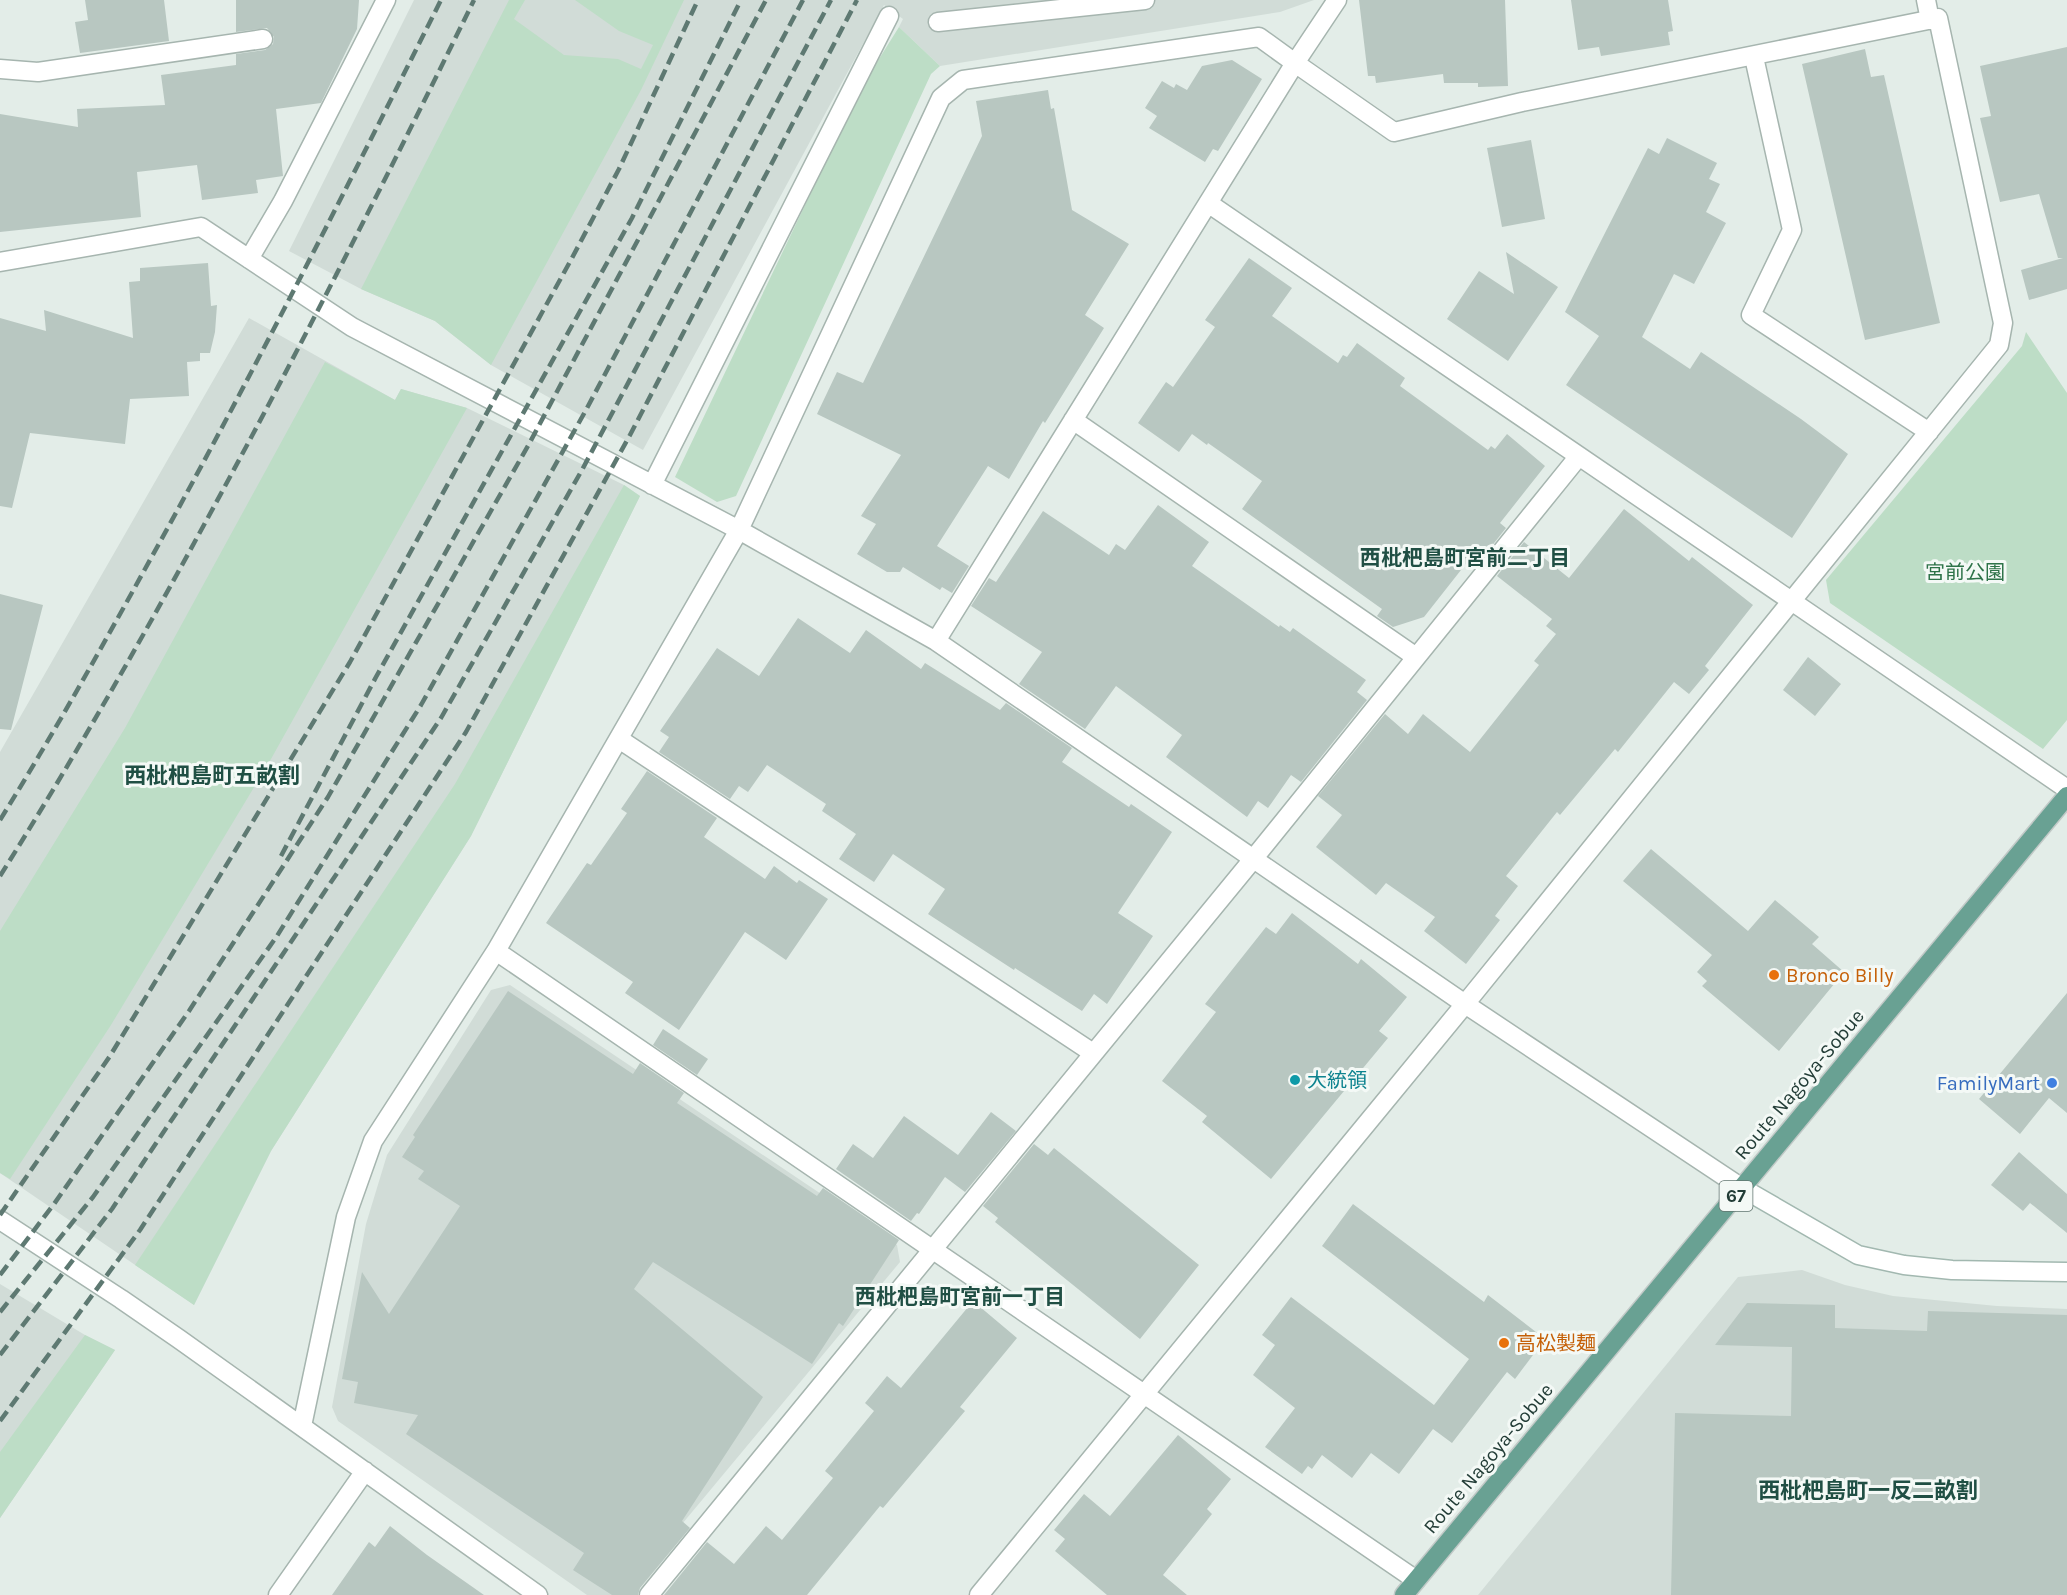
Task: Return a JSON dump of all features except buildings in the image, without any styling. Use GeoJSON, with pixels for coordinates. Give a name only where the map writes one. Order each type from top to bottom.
{"type":"FeatureCollection","features":[{"type":"Feature","properties":{"kind":"main road","name":"Route Nagoya-Sobue"},"geometry":{"type":"LineString","coordinates":[[1404,1595],[2067,796]]}},
{"type":"Feature","properties":{"kind":"street"},"geometry":{"type":"LineString","coordinates":[[249,259],[283,201],[386,0]]}},
{"type":"Feature","properties":{"kind":"street"},"geometry":{"type":"LineString","coordinates":[[938,22],[1145,0]]}},
{"type":"Feature","properties":{"kind":"street"},"geometry":{"type":"LineString","coordinates":[[936,641],[1295,63],[1337,0]]}},
{"type":"Feature","properties":{"kind":"street"},"geometry":{"type":"LineString","coordinates":[[1926,0],[1930,20]]}},
{"type":"Feature","properties":{"kind":"street"},"geometry":{"type":"LineString","coordinates":[[652,485],[889,16]]}},
{"type":"Feature","properties":{"kind":"street"},"geometry":{"type":"LineString","coordinates":[[302,1426],[346,1217],[374,1141],[496,951],[739,530],[941,98],[963,80],[1259,37],[1394,132],[1522,102],[1754,57],[1938,18],[2003,323],[1999,345],[1465,1004],[979,1595]]}},
{"type":"Feature","properties":{"kind":"street"},"geometry":{"type":"LineString","coordinates":[[0,69],[38,72],[263,39]]}},
{"type":"Feature","properties":{"kind":"street"},"geometry":{"type":"LineString","coordinates":[[1754,57],[1792,230],[1751,315],[1929,432]]}},
{"type":"Feature","properties":{"kind":"street"},"geometry":{"type":"LineString","coordinates":[[1208,203],[2067,789]]}},
{"type":"Feature","properties":{"kind":"street"},"geometry":{"type":"LineString","coordinates":[[0,262],[201,227],[352,327],[739,530],[936,641],[1465,1004],[1742,1188],[1858,1255],[1904,1265],[1952,1270],[2067,1272]]}},
{"type":"Feature","properties":{"kind":"street"},"geometry":{"type":"LineString","coordinates":[[1073,420],[1416,657]]}},
{"type":"Feature","properties":{"kind":"street"},"geometry":{"type":"LineString","coordinates":[[649,1595],[1254,858],[1579,456]]}},
{"type":"Feature","properties":{"kind":"street"},"geometry":{"type":"LineString","coordinates":[[619,739],[1093,1053]]}},
{"type":"Feature","properties":{"kind":"street"},"geometry":{"type":"LineString","coordinates":[[496,951],[1416,1580]]}},
{"type":"Feature","properties":{"kind":"street"},"geometry":{"type":"LineString","coordinates":[[0,1220],[121,1299],[302,1426],[526,1592]]}},
{"type":"Feature","properties":{"kind":"street"},"geometry":{"type":"LineString","coordinates":[[278,1595],[364,1471]]}},
{"type":"Feature","properties":{"kind":"shaded area"},"geometry":{"type":"Polygon","coordinates":[[[414,0],[1314,0],[1280,12],[940,66],[899,27],[903,19],[884,5],[643,450],[491,365],[435,321],[361,289],[289,251],[414,0]]]}},
{"type":"Feature","properties":{"kind":"shaded area"},"geometry":{"type":"Polygon","coordinates":[[[249,318],[395,400],[401,389],[467,408],[624,485],[640,496],[471,836],[271,1151],[194,1305],[0,1173],[0,752],[249,318]]]}},
{"type":"Feature","properties":{"kind":"shaded area"},"geometry":{"type":"Polygon","coordinates":[[[510,985],[897,1245],[900,1262],[623,1595],[587,1595],[338,1421],[332,1407],[366,1224],[387,1155],[491,990],[510,985]]]}},
{"type":"Feature","properties":{"kind":"shaded area"},"geometry":{"type":"Polygon","coordinates":[[[1802,1270],[1845,1285],[1893,1296],[1997,1306],[2067,1309],[2067,1595],[1478,1595],[1738,1277],[1802,1270]]]}},
{"type":"Feature","properties":{"kind":"shaded area"},"geometry":{"type":"Polygon","coordinates":[[[0,1284],[85,1335],[115,1350],[0,1518],[0,1284]]]}},
{"type":"Feature","properties":{"kind":"green space"},"geometry":{"type":"Polygon","coordinates":[[[509,0],[525,0],[514,19],[564,55],[618,59],[641,69],[653,45],[619,31],[575,0],[684,0],[641,90],[491,365],[435,321],[361,289],[509,0]]]}},
{"type":"Feature","properties":{"kind":"green space"},"geometry":{"type":"Polygon","coordinates":[[[899,27],[940,66],[931,74],[736,496],[717,502],[675,477],[862,86],[899,27]]]}},
{"type":"Feature","properties":{"kind":"green space","name":"宮前公園"},"geometry":{"type":"Polygon","coordinates":[[[2026,332],[2067,393],[2067,720],[2043,749],[1830,603],[1826,580],[2022,346],[2026,332]]]}},
{"type":"Feature","properties":{"kind":"green space"},"geometry":{"type":"Polygon","coordinates":[[[325,362],[395,400],[401,389],[467,408],[271,759],[111,1025],[10,1179],[0,1173],[0,931],[125,728],[325,362]]]}},
{"type":"Feature","properties":{"kind":"green space"},"geometry":{"type":"Polygon","coordinates":[[[624,485],[640,496],[471,836],[271,1151],[194,1305],[135,1265],[455,784],[624,485]]]}},
{"type":"Feature","properties":{"kind":"green space"},"geometry":{"type":"Polygon","coordinates":[[[85,1335],[115,1350],[0,1518],[0,1452],[85,1335]]]}},
{"type":"Feature","properties":{"kind":"railway"},"geometry":{"type":"LineString","coordinates":[[0,820],[74,696],[184,499],[296,286],[441,0]]}},
{"type":"Feature","properties":{"kind":"railway"},"geometry":{"type":"LineString","coordinates":[[0,876],[106,701],[206,522],[348,252],[474,0]]}},
{"type":"Feature","properties":{"kind":"railway"},"geometry":{"type":"LineString","coordinates":[[0,1215],[110,1056],[350,662],[619,169],[698,0]]}},
{"type":"Feature","properties":{"kind":"railway"},"geometry":{"type":"LineString","coordinates":[[281,856],[376,677],[632,218],[741,0]]}},
{"type":"Feature","properties":{"kind":"railway"},"geometry":{"type":"LineString","coordinates":[[0,1275],[54,1204],[189,1011],[328,797],[529,444],[766,0]]}},
{"type":"Feature","properties":{"kind":"railway"},"geometry":{"type":"LineString","coordinates":[[0,1312],[93,1197],[277,936],[421,705],[586,410],[803,0]]}},
{"type":"Feature","properties":{"kind":"railway"},"geometry":{"type":"LineString","coordinates":[[0,1355],[112,1209],[441,718],[582,470],[831,0]]}},
{"type":"Feature","properties":{"kind":"railway"},"geometry":{"type":"LineString","coordinates":[[0,1421],[140,1230],[466,732],[630,435],[857,0]]}},
{"type":"Feature","properties":{"kind":"place","name":"Bronco Billy"},"geometry":{"type":"Point","coordinates":[1774,975]}},
{"type":"Feature","properties":{"kind":"place","name":"大統領"},"geometry":{"type":"Point","coordinates":[1295,1080]}},
{"type":"Feature","properties":{"kind":"place","name":"FamilyMart"},"geometry":{"type":"Point","coordinates":[2052,1083]}},
{"type":"Feature","properties":{"kind":"place","name":"高松製麺"},"geometry":{"type":"Point","coordinates":[1504,1343]}},
{"type":"Feature","properties":{"kind":"district","name":"西枇杷島町宮前二丁目"},"geometry":{"type":"Point","coordinates":[1465,558]}},
{"type":"Feature","properties":{"kind":"district","name":"西枇杷島町五畝割"},"geometry":{"type":"Point","coordinates":[212,775]}},
{"type":"Feature","properties":{"kind":"district","name":"西枇杷島町宮前一丁目"},"geometry":{"type":"Point","coordinates":[960,1297]}},
{"type":"Feature","properties":{"kind":"district","name":"西枇杷島町一反二畝割"},"geometry":{"type":"Point","coordinates":[1868,1490]}}]}
